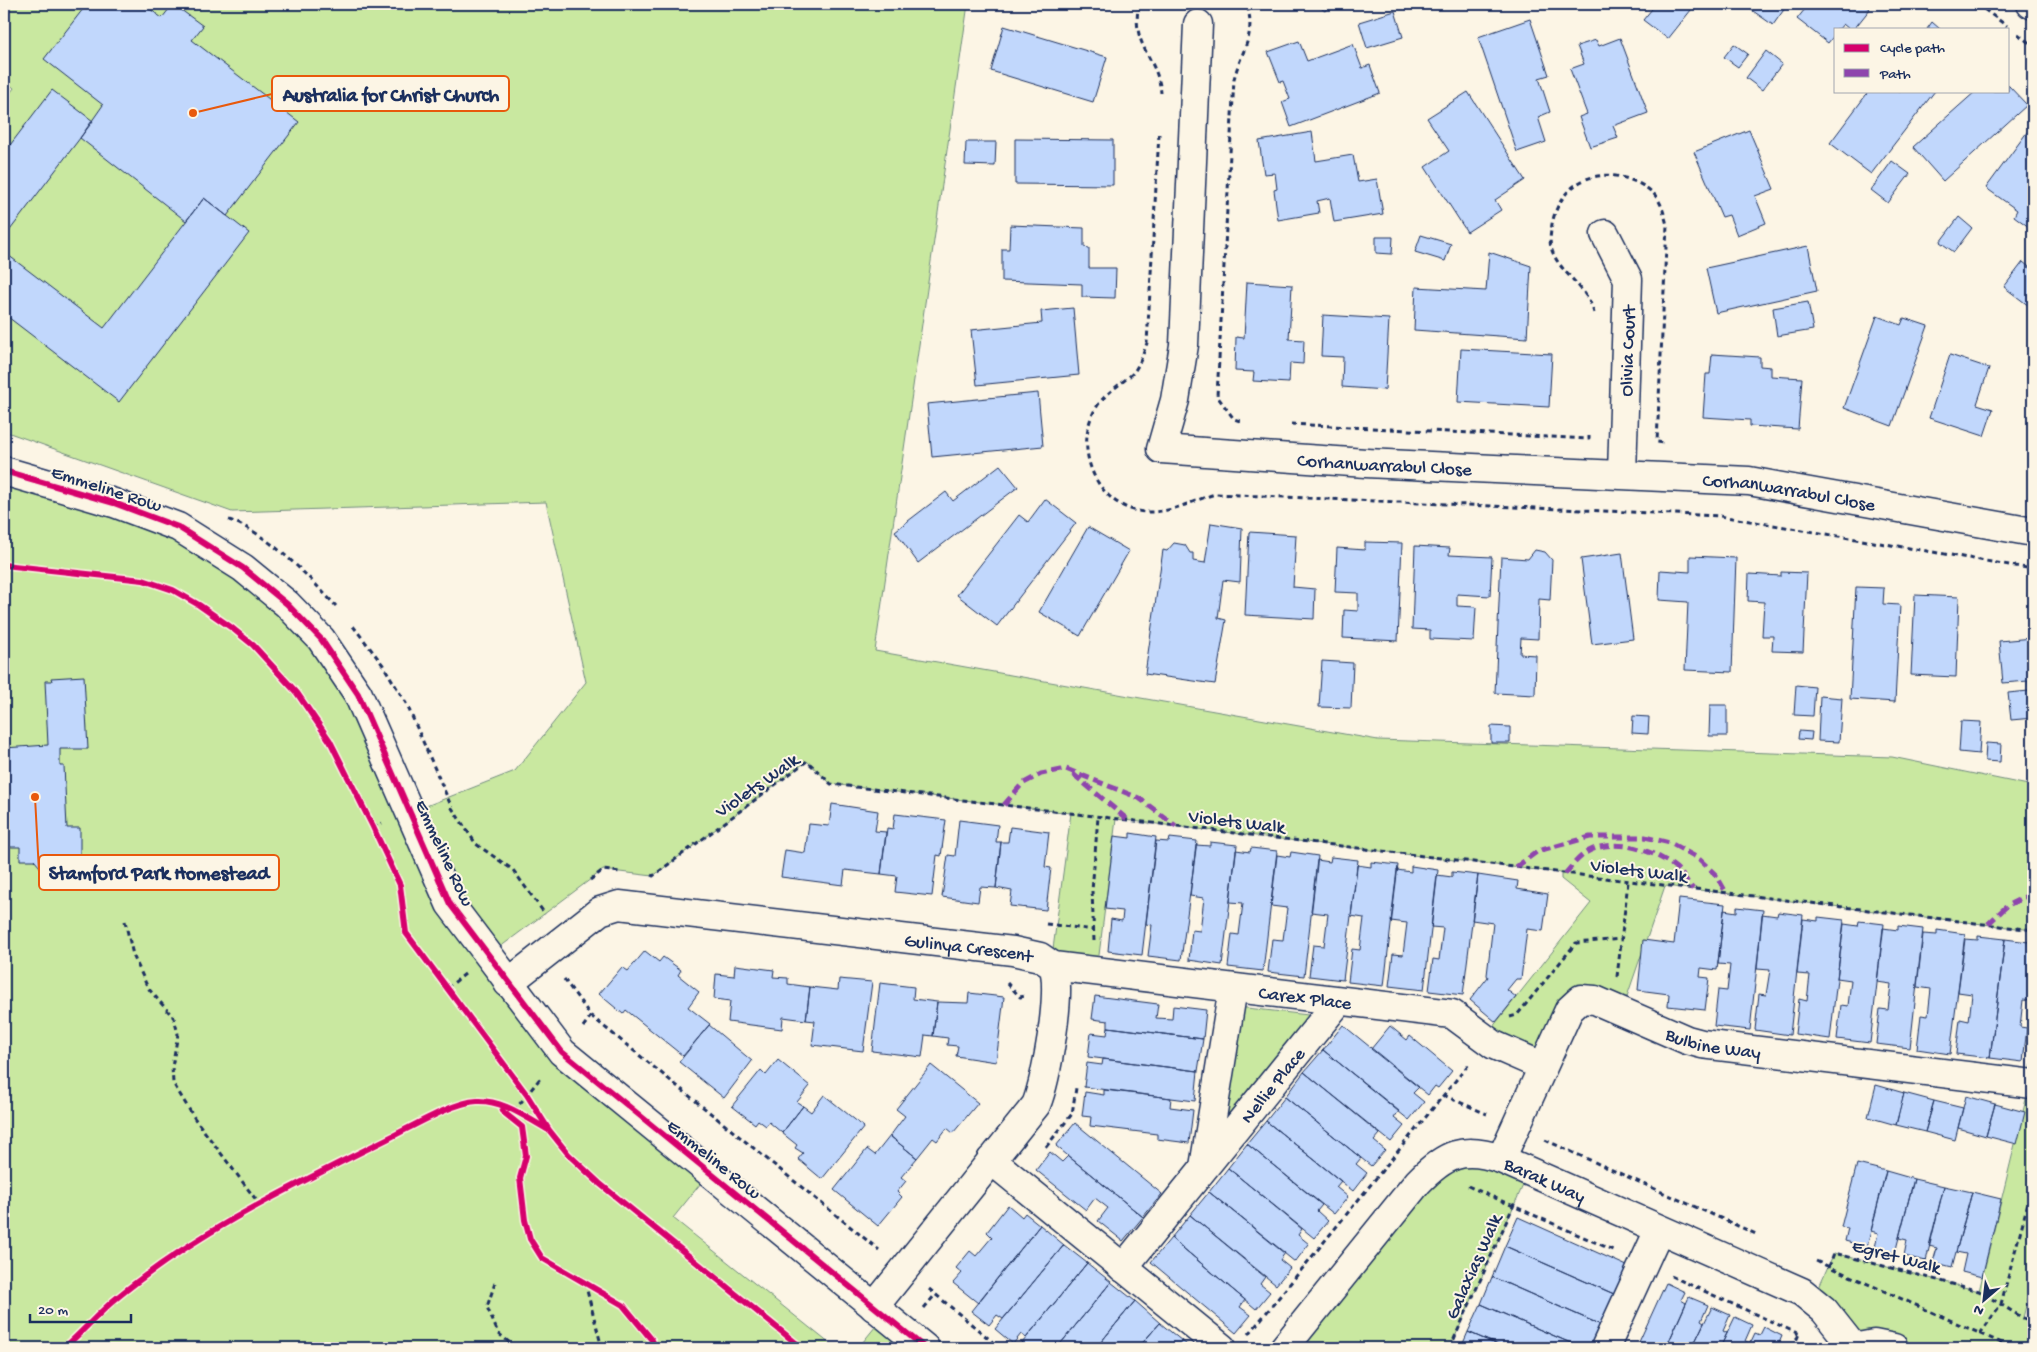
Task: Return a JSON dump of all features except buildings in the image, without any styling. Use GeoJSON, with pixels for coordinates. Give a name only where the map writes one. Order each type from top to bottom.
{"type":"FeatureCollection","features":[{"type":"Feature","properties":{"kind":"street","name":"Corhanwarrabul Close"},"geometry":{"type":"LineString","coordinates":[[1198,24],[1184,345],[1175,400],[1161,449],[1366,463],[1749,481],[2033,532]]}},
{"type":"Feature","properties":{"kind":"street","name":"Olivia Court"},"geometry":{"type":"LineString","coordinates":[[1606,234],[1628,279],[1622,474]]}},
{"type":"Feature","properties":{"kind":"street","name":"Emmeline Row"},"geometry":{"type":"LineString","coordinates":[[4,471],[114,503],[178,527],[243,568],[266,585],[304,620],[321,639],[358,694],[450,904],[562,1052],[925,1348]]}},
{"type":"Feature","properties":{"kind":"street","name":"Gulinya Crescent"},"geometry":{"type":"LineString","coordinates":[[508,983],[600,911],[619,905],[1013,951],[1032,954],[1053,966],[1057,983],[1042,1088],[1030,1112],[874,1307]]}},
{"type":"Feature","properties":{"kind":"street","name":"Carex Place"},"geometry":{"type":"LineString","coordinates":[[1053,966],[1452,1014],[1494,1045],[1542,1066]]}},
{"type":"Feature","properties":{"kind":"street","name":"Nellie Place"},"geometry":{"type":"LineString","coordinates":[[1204,1169],[1233,988]]}},
{"type":"Feature","properties":{"kind":"street","name":"Bulbine Way"},"geometry":{"type":"LineString","coordinates":[[1501,1159],[1569,1010],[1576,1002],[1586,998],[1606,1004],[1687,1040],[1702,1044],[2033,1084]]}},
{"type":"Feature","properties":{"kind":"street","name":"Nellie Place"},"geometry":{"type":"LineString","coordinates":[[1123,1268],[1339,1001]]}},
{"type":"Feature","properties":{"kind":"street","name":"Barak Way"},"geometry":{"type":"LineString","coordinates":[[1284,1348],[1430,1170],[1452,1155],[1466,1152],[1482,1153],[1501,1159],[1802,1292],[1824,1310],[1853,1348]]}},
{"type":"Feature","properties":{"kind":"street"},"geometry":{"type":"LineString","coordinates":[[991,1160],[1222,1348]]}},
{"type":"Feature","properties":{"kind":"street"},"geometry":{"type":"LineString","coordinates":[[1605,1348],[1659,1230]]}},
{"type":"Feature","properties":{"kind":"street"},"geometry":{"type":"LineString","coordinates":[[1853,1348],[1874,1344],[1894,1348]]}},
{"type":"Feature","properties":{"kind":"path"},"geometry":{"type":"LineString","coordinates":[[1139,4],[1136,16],[1137,31],[1141,44],[1158,74],[1161,100]]}},
{"type":"Feature","properties":{"kind":"path"},"geometry":{"type":"LineString","coordinates":[[1247,4],[1251,17],[1251,33],[1234,79],[1217,396],[1234,419],[1248,422]]}},
{"type":"Feature","properties":{"kind":"path"},"geometry":{"type":"LineString","coordinates":[[1160,129],[1147,343],[1142,359],[1132,373],[1105,396],[1096,408],[1090,420],[1085,449],[1087,463],[1095,480],[1107,494],[1124,506],[1145,512],[1167,510],[1185,507],[1215,494],[1720,516],[2033,569]]}},
{"type":"Feature","properties":{"kind":"path"},"geometry":{"type":"LineString","coordinates":[[1287,424],[1589,439]]}},
{"type":"Feature","properties":{"kind":"path"},"geometry":{"type":"LineString","coordinates":[[1091,970],[1095,930],[1092,891],[1098,817]]}},
{"type":"Feature","properties":{"kind":"path"},"geometry":{"type":"LineString","coordinates":[[370,818],[377,835]]}},
{"type":"Feature","properties":{"kind":"path"},"geometry":{"type":"LineString","coordinates":[[588,881],[603,870],[628,873]]}},
{"type":"Feature","properties":{"kind":"path"},"geometry":{"type":"LineString","coordinates":[[538,919],[552,909]]}},
{"type":"Feature","properties":{"kind":"path"},"geometry":{"type":"LineString","coordinates":[[125,921],[133,955],[148,988],[174,1018],[178,1034],[172,1067],[173,1083],[195,1119],[260,1206]]}},
{"type":"Feature","properties":{"kind":"path"},"geometry":{"type":"LineString","coordinates":[[1507,1018],[1517,1016],[1576,943],[1622,939]]}},
{"type":"Feature","properties":{"kind":"path"},"geometry":{"type":"LineString","coordinates":[[447,988],[471,968]]}},
{"type":"Feature","properties":{"kind":"path"},"geometry":{"type":"LineString","coordinates":[[559,973],[592,1016],[886,1256]]}},
{"type":"Feature","properties":{"kind":"path"},"geometry":{"type":"LineString","coordinates":[[564,979],[571,973]]}},
{"type":"Feature","properties":{"kind":"path"},"geometry":{"type":"LineString","coordinates":[[441,980],[452,996]]}},
{"type":"Feature","properties":{"kind":"path"},"geometry":{"type":"LineString","coordinates":[[998,982],[1008,984],[1020,996],[1032,997]]}},
{"type":"Feature","properties":{"kind":"path"},"geometry":{"type":"LineString","coordinates":[[1022,1006],[1023,996]]}},
{"type":"Feature","properties":{"kind":"path"},"geometry":{"type":"LineString","coordinates":[[1248,1334],[1474,1058]]}},
{"type":"Feature","properties":{"kind":"path"},"geometry":{"type":"LineString","coordinates":[[514,1111],[544,1074]]}},
{"type":"Feature","properties":{"kind":"path"},"geometry":{"type":"LineString","coordinates":[[521,1087],[531,1102]]}},
{"type":"Feature","properties":{"kind":"path"},"geometry":{"type":"LineString","coordinates":[[1443,1095],[1494,1117]]}},
{"type":"Feature","properties":{"kind":"path"},"geometry":{"type":"LineString","coordinates":[[505,1106],[521,1114]]}},
{"type":"Feature","properties":{"kind":"path"},"geometry":{"type":"LineString","coordinates":[[1537,1136],[1757,1235]]}},
{"type":"Feature","properties":{"kind":"path"},"geometry":{"type":"LineString","coordinates":[[1980,1334],[2000,1304],[2033,1184]]}},
{"type":"Feature","properties":{"kind":"path"},"geometry":{"type":"LineString","coordinates":[[252,1210],[269,1201]]}},
{"type":"Feature","properties":{"kind":"path"},"geometry":{"type":"LineString","coordinates":[[880,1250],[886,1243]]}},
{"type":"Feature","properties":{"kind":"path"},"geometry":{"type":"LineString","coordinates":[[1811,1259],[2013,1348]]}},
{"type":"Feature","properties":{"kind":"path"},"geometry":{"type":"LineString","coordinates":[[1825,1273],[1828,1267]]}},
{"type":"Feature","properties":{"kind":"path"},"geometry":{"type":"LineString","coordinates":[[579,1279],[594,1290]]}},
{"type":"Feature","properties":{"kind":"path"},"geometry":{"type":"LineString","coordinates":[[495,1283],[487,1307],[498,1333],[516,1348]]}},
{"type":"Feature","properties":{"kind":"path"},"geometry":{"type":"LineString","coordinates":[[585,1284],[602,1348]]}},
{"type":"Feature","properties":{"kind":"path"},"geometry":{"type":"LineString","coordinates":[[923,1284],[1000,1348]]}},
{"type":"Feature","properties":{"kind":"path"},"geometry":{"type":"LineString","coordinates":[[1793,1348],[1802,1328]]}},
{"type":"Feature","properties":{"kind":"green space"},"geometry":{"type":"Polygon","coordinates":[[[4,4],[968,4],[875,651],[1378,740],[1892,757],[2033,786],[2033,930],[1665,886],[1622,1011],[1586,998],[1542,1066],[1484,1038],[1591,903],[1561,879],[1561,873],[1116,819],[1097,971],[1051,964],[1071,813],[831,784],[807,761],[653,876],[603,870],[488,956],[508,983],[709,1173],[673,1218],[835,1348],[4,1348],[4,478],[114,503],[304,621],[411,812],[515,771],[586,682],[546,502],[232,512],[4,431],[4,101],[14,88],[4,80],[4,4]]]}},
{"type":"Feature","properties":{"kind":"green space"},"geometry":{"type":"Polygon","coordinates":[[[1229,1006],[1326,1017],[1204,1169],[1229,1006]]]}},
{"type":"Feature","properties":{"kind":"green space"},"geometry":{"type":"Polygon","coordinates":[[[2033,1047],[2033,1277],[2023,1318],[2033,1321],[2033,1348],[1894,1348],[1874,1344],[1813,1300],[1834,1253],[1979,1291],[2030,1083],[2033,1047]]]}},
{"type":"Feature","properties":{"kind":"green space"},"geometry":{"type":"Polygon","coordinates":[[[1443,1160],[1529,1172],[1450,1348],[1284,1348],[1443,1160]]]}},
{"type":"Feature","properties":{"kind":"green space"},"geometry":{"type":"Polygon","coordinates":[[[884,1316],[921,1348],[858,1348],[884,1316]]]}},
{"type":"Feature","properties":{"kind":"marked path"},"geometry":{"type":"LineString","coordinates":[[1004,805],[1022,784],[1041,774],[1066,769],[1139,798],[1176,826]]}},
{"type":"Feature","properties":{"kind":"marked path"},"geometry":{"type":"LineString","coordinates":[[1073,774],[1128,820]]}},
{"type":"Feature","properties":{"kind":"marked path"},"geometry":{"type":"LineString","coordinates":[[1516,867],[1538,851],[1590,837],[1645,837],[1670,843],[1698,858],[1716,875],[1727,894]]}},
{"type":"Feature","properties":{"kind":"marked path"},"geometry":{"type":"LineString","coordinates":[[1565,874],[1580,857],[1591,850],[1613,845],[1624,846],[1647,851],[1667,862],[1678,870],[1693,889]]}},
{"type":"Feature","properties":{"kind":"marked path"},"geometry":{"type":"LineString","coordinates":[[1988,924],[2008,905],[2033,893]]}},
{"type":"Feature","properties":{"kind":"cycle path"},"geometry":{"type":"LineString","coordinates":[[4,471],[114,503],[178,527],[243,568],[287,604],[321,639],[358,694],[450,904],[562,1052],[925,1348]]}},
{"type":"Feature","properties":{"kind":"cycle path"},"geometry":{"type":"LineString","coordinates":[[4,565],[143,580],[173,590],[199,605],[253,645],[297,693],[330,741],[400,885],[406,933],[527,1095],[549,1130],[569,1155],[599,1183],[802,1348]]}},
{"type":"Feature","properties":{"kind":"cycle path"},"geometry":{"type":"LineString","coordinates":[[64,1348],[113,1301],[144,1276],[211,1232],[280,1193],[419,1122],[467,1102],[487,1101],[514,1110],[547,1129]]}},
{"type":"Feature","properties":{"kind":"cycle path"},"geometry":{"type":"LineString","coordinates":[[502,1111],[522,1127],[526,1156],[520,1178],[525,1220],[530,1239],[542,1258],[623,1305],[652,1340],[655,1348]]}},
{"type":"Feature","properties":{"kind":"place","name":"Australia for Christ Church"},"geometry":{"type":"Point","coordinates":[193,113]}},
{"type":"Feature","properties":{"kind":"place","name":"Stamford Park Homestead"},"geometry":{"type":"Point","coordinates":[35,797]}}]}
